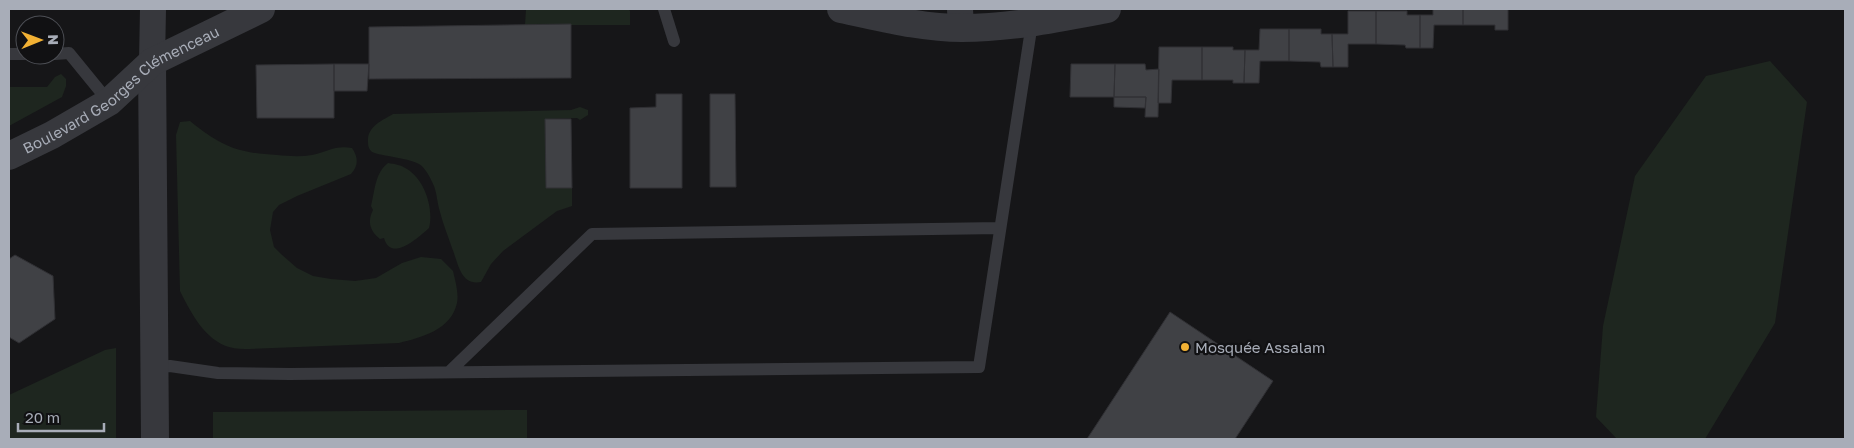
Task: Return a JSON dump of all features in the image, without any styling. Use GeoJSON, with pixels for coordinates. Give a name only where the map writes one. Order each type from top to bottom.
{"type":"FeatureCollection","features":[{"type":"Feature","properties":{"kind":"street"},"geometry":{"type":"LineString","coordinates":[[153,9],[155,439]]}},
{"type":"Feature","properties":{"kind":"street","name":"Boulevard Georges Clémenceau"},"geometry":{"type":"LineString","coordinates":[[9,156],[52,135],[109,102],[152,62],[261,9]]}},
{"type":"Feature","properties":{"kind":"street"},"geometry":{"type":"LineString","coordinates":[[841,9],[920,25],[960,18],[1007,26],[1107,9]]}},
{"type":"Feature","properties":{"kind":"lane"},"geometry":{"type":"LineString","coordinates":[[664,9],[674,41]]}},
{"type":"Feature","properties":{"kind":"lane"},"geometry":{"type":"LineString","coordinates":[[155,367],[170,366],[236,373],[979,367],[1032,23]]}},
{"type":"Feature","properties":{"kind":"lane"},"geometry":{"type":"LineString","coordinates":[[65,54],[69,54],[109,102]]}},
{"type":"Feature","properties":{"kind":"lane"},"geometry":{"type":"LineString","coordinates":[[449,372],[592,234],[1000,228]]}},
{"type":"Feature","properties":{"kind":"shaded area"},"geometry":{"type":"Polygon","coordinates":[[[526,9],[628,9],[630,11],[630,25],[525,25],[526,9]]]}},
{"type":"Feature","properties":{"kind":"shaded area"},"geometry":{"type":"Polygon","coordinates":[[[1770,61],[1807,102],[1775,323],[1705,439],[1617,439],[1596,417],[1603,326],[1635,176],[1706,76],[1770,61]]]}},
{"type":"Feature","properties":{"kind":"shaded area"},"geometry":{"type":"Polygon","coordinates":[[[61,74],[66,79],[66,86],[62,97],[9,126],[9,87],[47,87],[55,77],[61,74]]]}},
{"type":"Feature","properties":{"kind":"shaded area"},"geometry":{"type":"Polygon","coordinates":[[[580,107],[588,110],[588,115],[580,120],[577,118],[545,119],[546,188],[572,188],[572,206],[557,211],[503,251],[491,264],[481,282],[468,280],[461,272],[443,221],[434,186],[423,168],[414,162],[374,153],[368,146],[370,131],[373,127],[393,114],[571,110],[580,107]]]}},
{"type":"Feature","properties":{"kind":"shaded area"},"geometry":{"type":"Polygon","coordinates":[[[190,121],[211,137],[230,147],[263,154],[303,156],[336,148],[352,148],[357,161],[351,174],[297,196],[279,205],[273,212],[270,230],[274,247],[297,268],[313,276],[355,281],[376,278],[402,263],[421,257],[441,259],[453,271],[457,291],[457,303],[449,320],[426,335],[399,343],[237,349],[220,343],[213,338],[194,317],[180,291],[176,135],[180,122],[190,121]]]}},
{"type":"Feature","properties":{"kind":"shaded area"},"geometry":{"type":"Polygon","coordinates":[[[388,163],[405,168],[419,180],[429,204],[429,228],[412,242],[399,248],[393,248],[388,245],[384,238],[380,239],[372,229],[370,222],[376,182],[380,172],[388,163]]]}},
{"type":"Feature","properties":{"kind":"shaded area"},"geometry":{"type":"Polygon","coordinates":[[[116,348],[116,439],[9,439],[9,395],[105,350],[116,348]]]}},
{"type":"Feature","properties":{"kind":"shaded area"},"geometry":{"type":"Polygon","coordinates":[[[527,410],[527,439],[213,439],[213,412],[527,410]]]}},
{"type":"Feature","properties":{"kind":"building"},"geometry":{"type":"Polygon","coordinates":[[[1433,9],[1463,9],[1463,25],[1434,25],[1433,48],[1420,48],[1420,15],[1433,15],[1433,9]]]}},
{"type":"Feature","properties":{"kind":"building"},"geometry":{"type":"Polygon","coordinates":[[[1463,9],[1508,9],[1508,30],[1495,30],[1495,25],[1463,25],[1463,9]]]}},
{"type":"Feature","properties":{"kind":"building"},"geometry":{"type":"Polygon","coordinates":[[[1348,11],[1376,11],[1376,44],[1348,44],[1348,67],[1333,67],[1332,34],[1348,34],[1348,11]]]}},
{"type":"Feature","properties":{"kind":"building"},"geometry":{"type":"Polygon","coordinates":[[[1376,11],[1407,11],[1407,15],[1420,15],[1420,48],[1406,48],[1405,45],[1376,44],[1376,11]]]}},
{"type":"Feature","properties":{"kind":"building"},"geometry":{"type":"Polygon","coordinates":[[[571,24],[571,78],[369,79],[369,27],[571,24]]]}},
{"type":"Feature","properties":{"kind":"building"},"geometry":{"type":"Polygon","coordinates":[[[1260,29],[1289,29],[1289,61],[1260,61],[1259,83],[1244,83],[1245,50],[1259,50],[1260,29]]]}},
{"type":"Feature","properties":{"kind":"building"},"geometry":{"type":"Polygon","coordinates":[[[1289,29],[1321,29],[1321,34],[1332,34],[1333,67],[1321,67],[1320,62],[1289,61],[1289,29]]]}},
{"type":"Feature","properties":{"kind":"building"},"geometry":{"type":"Polygon","coordinates":[[[1159,47],[1202,47],[1202,80],[1172,80],[1171,103],[1158,103],[1159,47]]]}},
{"type":"Feature","properties":{"kind":"building"},"geometry":{"type":"Polygon","coordinates":[[[1202,47],[1233,47],[1233,50],[1245,50],[1244,83],[1233,83],[1233,80],[1202,80],[1202,47]]]}},
{"type":"Feature","properties":{"kind":"building"},"geometry":{"type":"Polygon","coordinates":[[[334,64],[369,64],[367,91],[334,91],[334,64]]]}},
{"type":"Feature","properties":{"kind":"building"},"geometry":{"type":"Polygon","coordinates":[[[334,64],[334,118],[257,118],[256,65],[334,64]]]}},
{"type":"Feature","properties":{"kind":"building"},"geometry":{"type":"Polygon","coordinates":[[[1071,64],[1115,64],[1114,97],[1070,97],[1071,64]]]}},
{"type":"Feature","properties":{"kind":"building"},"geometry":{"type":"Polygon","coordinates":[[[1115,64],[1145,64],[1146,70],[1159,69],[1158,117],[1145,117],[1146,97],[1114,97],[1115,64]]]}},
{"type":"Feature","properties":{"kind":"building"},"geometry":{"type":"Polygon","coordinates":[[[656,94],[682,94],[682,188],[630,188],[630,108],[656,107],[656,94]]]}},
{"type":"Feature","properties":{"kind":"building"},"geometry":{"type":"Polygon","coordinates":[[[710,94],[735,94],[736,187],[710,187],[710,94]]]}},
{"type":"Feature","properties":{"kind":"building"},"geometry":{"type":"Polygon","coordinates":[[[1114,97],[1146,97],[1145,108],[1114,107],[1114,97]]]}},
{"type":"Feature","properties":{"kind":"building"},"geometry":{"type":"Polygon","coordinates":[[[545,119],[571,119],[572,188],[546,188],[545,119]]]}},
{"type":"Feature","properties":{"kind":"building"},"geometry":{"type":"Polygon","coordinates":[[[15,255],[53,276],[55,319],[19,343],[9,337],[9,259],[15,255]]]}},
{"type":"Feature","properties":{"kind":"building","name":"Mosquée Assalam"},"geometry":{"type":"Polygon","coordinates":[[[1170,312],[1273,381],[1235,439],[1087,439],[1170,312]]]}},
{"type":"Feature","properties":{"kind":"place","name":"Mosquée Assalam"},"geometry":{"type":"Point","coordinates":[1185,347]}}]}
